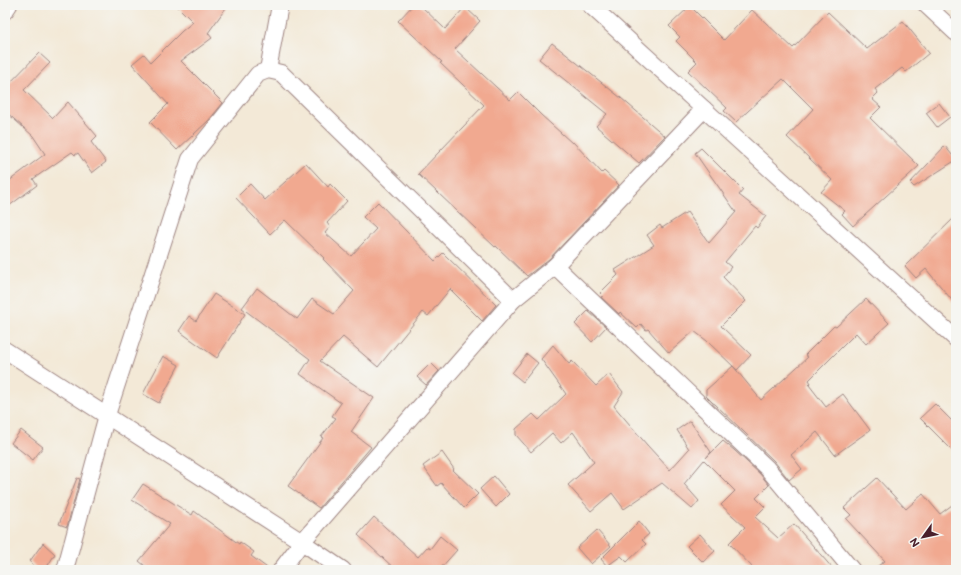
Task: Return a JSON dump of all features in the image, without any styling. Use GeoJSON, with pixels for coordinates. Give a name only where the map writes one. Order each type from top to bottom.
{"type":"FeatureCollection","features":[{"type":"Feature","properties":{"kind":"street"},"geometry":{"type":"LineString","coordinates":[[5,11],[9,5]]}},
{"type":"Feature","properties":{"kind":"street"},"geometry":{"type":"LineString","coordinates":[[268,70],[280,5]]}},
{"type":"Feature","properties":{"kind":"street"},"geometry":{"type":"LineString","coordinates":[[590,5],[956,339]]}},
{"type":"Feature","properties":{"kind":"street"},"geometry":{"type":"LineString","coordinates":[[926,5],[956,32]]}},
{"type":"Feature","properties":{"kind":"street"},"geometry":{"type":"LineString","coordinates":[[65,570],[107,415],[190,159],[258,74],[268,70],[281,73],[513,300]]}},
{"type":"Feature","properties":{"kind":"street"},"geometry":{"type":"LineString","coordinates":[[281,570],[302,542],[513,300],[555,266],[704,109]]}},
{"type":"Feature","properties":{"kind":"street"},"geometry":{"type":"LineString","coordinates":[[555,266],[767,468],[852,570]]}},
{"type":"Feature","properties":{"kind":"street"},"geometry":{"type":"LineString","coordinates":[[5,350],[343,570]]}},
{"type":"Feature","properties":{"kind":"building"},"geometry":{"type":"Polygon","coordinates":[[[176,5],[228,5],[208,33],[212,38],[181,61],[223,103],[209,120],[177,150],[150,122],[168,104],[132,64],[144,54],[151,62],[193,22],[176,5]]]}},
{"type":"Feature","properties":{"kind":"building"},"geometry":{"type":"Polygon","coordinates":[[[413,5],[420,5],[445,29],[465,7],[480,21],[455,49],[510,100],[518,92],[541,115],[572,143],[573,142],[602,173],[604,171],[619,185],[549,259],[527,276],[418,174],[484,105],[440,63],[442,62],[398,21],[413,5]]]}},
{"type":"Feature","properties":{"kind":"building"},"geometry":{"type":"Polygon","coordinates":[[[690,6],[724,40],[752,10],[793,48],[828,12],[867,49],[903,21],[929,53],[906,72],[902,68],[875,89],[878,93],[872,99],[881,107],[870,118],[919,166],[853,226],[842,214],[845,211],[821,192],[832,180],[787,137],[813,109],[783,79],[736,122],[724,111],[727,108],[688,71],[697,62],[676,41],[680,37],[669,26],[690,6]]]}},
{"type":"Feature","properties":{"kind":"building"},"geometry":{"type":"Polygon","coordinates":[[[552,43],[621,98],[665,136],[639,163],[596,126],[607,114],[539,59],[552,43]]]}},
{"type":"Feature","properties":{"kind":"building"},"geometry":{"type":"Polygon","coordinates":[[[39,53],[50,63],[24,90],[53,118],[68,102],[97,136],[91,142],[106,162],[92,173],[78,153],[75,155],[72,152],[33,179],[37,185],[5,209],[5,184],[45,154],[33,136],[5,111],[5,88],[39,53]]]}},
{"type":"Feature","properties":{"kind":"building"},"geometry":{"type":"Polygon","coordinates":[[[939,103],[950,117],[937,127],[926,113],[939,103]]]}},
{"type":"Feature","properties":{"kind":"building"},"geometry":{"type":"Polygon","coordinates":[[[945,146],[956,160],[914,187],[910,183],[945,146]]]}},
{"type":"Feature","properties":{"kind":"building"},"geometry":{"type":"Polygon","coordinates":[[[701,148],[743,190],[739,195],[766,216],[757,228],[755,226],[725,262],[731,267],[723,277],[746,301],[721,326],[751,355],[737,370],[707,341],[694,331],[669,353],[648,329],[646,330],[641,324],[637,328],[601,297],[603,296],[600,293],[618,275],[615,270],[654,245],[647,235],[660,225],[662,228],[687,212],[709,243],[736,212],[695,153],[701,148]]]}},
{"type":"Feature","properties":{"kind":"building"},"geometry":{"type":"Polygon","coordinates":[[[306,163],[328,187],[330,184],[347,201],[327,223],[330,227],[325,233],[351,256],[376,229],[363,217],[378,202],[435,261],[443,253],[496,305],[482,321],[450,289],[428,316],[423,312],[378,367],[343,337],[320,361],[374,398],[351,432],[371,447],[319,508],[288,486],[323,438],[321,437],[336,418],[332,416],[341,403],[300,374],[310,359],[242,308],[257,288],[297,319],[312,299],[334,314],[354,291],[323,259],[324,258],[285,220],[270,234],[236,198],[250,184],[265,200],[306,163]]]}},
{"type":"Feature","properties":{"kind":"building"},"geometry":{"type":"Polygon","coordinates":[[[956,216],[956,305],[926,269],[916,278],[905,266],[956,216]]]}},
{"type":"Feature","properties":{"kind":"building"},"geometry":{"type":"Polygon","coordinates":[[[214,294],[245,314],[217,358],[179,331],[189,316],[196,321],[214,294]]]}},
{"type":"Feature","properties":{"kind":"building"},"geometry":{"type":"Polygon","coordinates":[[[866,299],[889,323],[866,344],[856,333],[809,380],[811,383],[809,385],[826,407],[843,394],[870,430],[835,455],[817,432],[791,455],[802,469],[789,480],[774,461],[706,396],[706,390],[733,366],[761,400],[808,357],[805,355],[834,326],[836,327],[866,299]]]}},
{"type":"Feature","properties":{"kind":"building"},"geometry":{"type":"Polygon","coordinates":[[[588,311],[606,327],[592,342],[575,324],[588,311]]]}},
{"type":"Feature","properties":{"kind":"building"},"geometry":{"type":"Polygon","coordinates":[[[553,345],[569,364],[572,361],[596,386],[609,374],[623,392],[614,406],[670,470],[689,449],[677,430],[690,421],[711,452],[706,458],[723,441],[760,474],[769,485],[756,498],[765,507],[755,517],[778,538],[794,524],[834,570],[755,570],[729,543],[745,527],[721,505],[735,491],[704,460],[684,484],[699,501],[692,509],[662,483],[624,509],[612,493],[591,511],[568,485],[594,462],[573,432],[561,443],[552,433],[531,452],[516,435],[516,429],[533,414],[539,420],[566,394],[541,359],[553,345]]]}},
{"type":"Feature","properties":{"kind":"building"},"geometry":{"type":"Polygon","coordinates":[[[527,354],[538,363],[523,382],[512,373],[527,354]]]}},
{"type":"Feature","properties":{"kind":"building"},"geometry":{"type":"Polygon","coordinates":[[[163,356],[179,365],[159,403],[143,394],[163,356]]]}},
{"type":"Feature","properties":{"kind":"building"},"geometry":{"type":"Polygon","coordinates":[[[431,363],[439,371],[426,385],[417,377],[431,363]]]}},
{"type":"Feature","properties":{"kind":"building"},"geometry":{"type":"Polygon","coordinates":[[[935,404],[956,425],[956,454],[920,418],[935,404]]]}},
{"type":"Feature","properties":{"kind":"building"},"geometry":{"type":"Polygon","coordinates":[[[21,430],[43,447],[33,460],[11,443],[21,430]]]}},
{"type":"Feature","properties":{"kind":"building"},"geometry":{"type":"Polygon","coordinates":[[[442,452],[454,469],[453,470],[478,494],[464,508],[441,483],[437,486],[423,466],[442,452]]]}},
{"type":"Feature","properties":{"kind":"building"},"geometry":{"type":"Polygon","coordinates":[[[494,476],[509,494],[496,507],[480,489],[494,476]]]}},
{"type":"Feature","properties":{"kind":"building"},"geometry":{"type":"Polygon","coordinates":[[[77,478],[80,479],[67,527],[59,524],[77,478]]]}},
{"type":"Feature","properties":{"kind":"building"},"geometry":{"type":"Polygon","coordinates":[[[877,478],[906,509],[923,494],[940,514],[956,502],[956,570],[872,570],[885,561],[846,519],[851,515],[844,508],[877,478]]]}},
{"type":"Feature","properties":{"kind":"building"},"geometry":{"type":"Polygon","coordinates":[[[143,484],[192,515],[194,511],[239,544],[240,542],[254,552],[251,556],[270,570],[150,570],[139,561],[170,524],[132,500],[143,484]]]}},
{"type":"Feature","properties":{"kind":"building"},"geometry":{"type":"Polygon","coordinates":[[[374,517],[418,557],[427,547],[430,549],[440,536],[457,550],[439,570],[396,570],[358,535],[374,517]]]}},
{"type":"Feature","properties":{"kind":"building"},"geometry":{"type":"Polygon","coordinates":[[[639,521],[649,534],[642,540],[646,544],[627,562],[621,556],[607,566],[601,559],[639,521]]]}},
{"type":"Feature","properties":{"kind":"building"},"geometry":{"type":"Polygon","coordinates":[[[597,530],[611,546],[591,564],[577,548],[597,530]]]}},
{"type":"Feature","properties":{"kind":"building"},"geometry":{"type":"Polygon","coordinates":[[[700,534],[715,551],[703,562],[687,546],[700,534]]]}},
{"type":"Feature","properties":{"kind":"building"},"geometry":{"type":"Polygon","coordinates":[[[43,543],[55,554],[45,570],[38,570],[30,561],[43,543]]]}}]}
